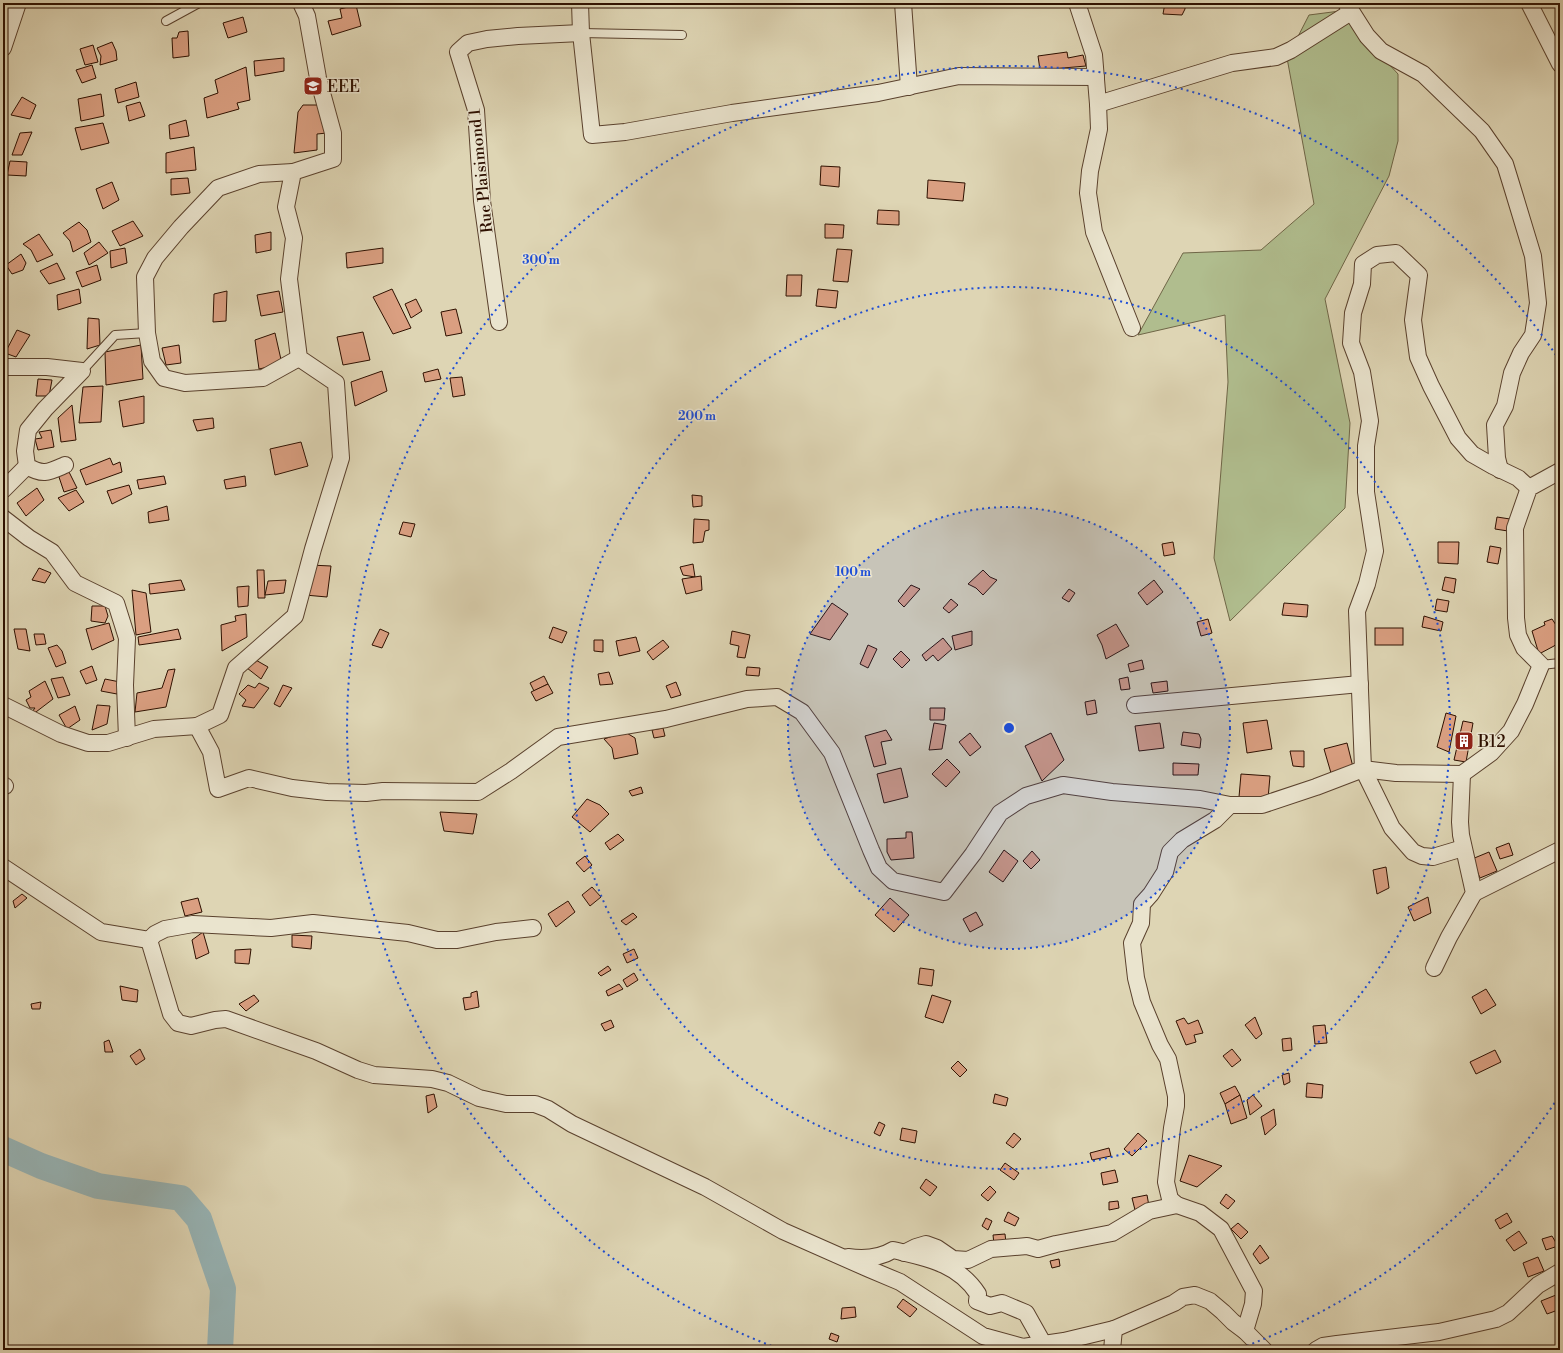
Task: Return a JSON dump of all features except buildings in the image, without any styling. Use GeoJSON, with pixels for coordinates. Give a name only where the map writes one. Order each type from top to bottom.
{"type":"FeatureCollection","features":[{"type":"Feature","properties":{"kind":"street"},"geometry":{"type":"LineString","coordinates":[[3,48],[18,3]]}},
{"type":"Feature","properties":{"kind":"street"},"geometry":{"type":"LineString","coordinates":[[299,358],[264,378],[185,383],[164,378],[152,362],[147,333],[144,276],[155,258],[181,227],[218,188],[260,174],[293,172],[333,159],[333,133],[318,78],[307,16],[301,3]]}},
{"type":"Feature","properties":{"kind":"street"},"geometry":{"type":"LineString","coordinates":[[580,3],[581,33],[592,135],[625,132],[732,113],[878,93],[959,76],[1096,77]]}},
{"type":"Feature","properties":{"kind":"street"},"geometry":{"type":"LineString","coordinates":[[903,3],[909,87]]}},
{"type":"Feature","properties":{"kind":"street"},"geometry":{"type":"LineString","coordinates":[[1077,3],[1094,54],[1096,77],[1099,129],[1090,171],[1090,201],[1094,232],[1132,328]]}},
{"type":"Feature","properties":{"kind":"street"},"geometry":{"type":"LineString","coordinates":[[1529,3],[1560,64]]}},
{"type":"Feature","properties":{"kind":"street"},"geometry":{"type":"LineString","coordinates":[[1098,104],[1232,63],[1276,57],[1291,50],[1349,7],[1367,36],[1381,51],[1423,74],[1482,131],[1505,164],[1533,256],[1538,303],[1533,335],[1521,353],[1512,373],[1505,406],[1495,425],[1497,458],[1500,470]]}},
{"type":"Feature","properties":{"kind":"street","name":"Rue Plaisimond 1"},"geometry":{"type":"LineString","coordinates":[[499,322],[482,201],[476,110],[458,52],[468,43],[487,39],[581,33]]}},
{"type":"Feature","properties":{"kind":"street"},"geometry":{"type":"LineString","coordinates":[[3,706],[61,734],[88,743],[108,744],[154,729],[197,726],[220,715],[236,668],[295,616],[313,549],[341,458],[336,383],[299,358],[289,279],[294,238],[286,207],[293,172]]}},
{"type":"Feature","properties":{"kind":"street"},"geometry":{"type":"LineString","coordinates":[[1463,848],[1433,857],[1422,856],[1413,852],[1392,828],[1363,769],[1357,611],[1367,584],[1375,551],[1366,492],[1366,446],[1370,421],[1362,372],[1351,342],[1352,312],[1362,284],[1363,264],[1377,255],[1396,253],[1419,275],[1413,320],[1418,357],[1431,386],[1458,438],[1472,454],[1500,470],[1518,478],[1529,488]]}},
{"type":"Feature","properties":{"kind":"street"},"geometry":{"type":"LineString","coordinates":[[3,367],[47,367],[82,371]]}},
{"type":"Feature","properties":{"kind":"street"},"geometry":{"type":"LineString","coordinates":[[65,465],[47,473],[37,472],[28,466],[25,451],[28,430],[50,404],[82,371]]}},
{"type":"Feature","properties":{"kind":"street"},"geometry":{"type":"LineString","coordinates":[[3,490],[28,466]]}},
{"type":"Feature","properties":{"kind":"street"},"geometry":{"type":"LineString","coordinates":[[197,726],[211,752],[218,789],[249,778],[292,788],[327,792],[478,792],[511,771],[558,737],[666,719],[747,699],[777,697],[802,712],[832,753],[879,868],[893,881],[944,892],[1000,813],[1026,796],[1063,784],[1112,792],[1200,798],[1230,805],[1262,805],[1363,769],[1396,773],[1462,774],[1491,753],[1511,731],[1525,704],[1541,665],[1524,648],[1518,635],[1516,618],[1515,528],[1529,488],[1560,470]]}},
{"type":"Feature","properties":{"kind":"street"},"geometry":{"type":"LineString","coordinates":[[3,518],[29,538],[52,552],[75,583],[116,603],[127,638],[125,685],[127,738]]}},
{"type":"Feature","properties":{"kind":"street"},"geometry":{"type":"LineString","coordinates":[[1135,704],[1360,684]]}},
{"type":"Feature","properties":{"kind":"street"},"geometry":{"type":"LineString","coordinates":[[1462,774],[1460,822],[1463,848],[1474,893]]}},
{"type":"Feature","properties":{"kind":"street"},"geometry":{"type":"LineString","coordinates":[[1230,805],[1215,820],[1182,840],[1170,852],[1165,872],[1151,894],[1142,904],[1141,923],[1132,942],[1136,978],[1142,1002],[1160,1045],[1168,1059],[1174,1082],[1176,1106],[1166,1182],[1170,1199],[1178,1205],[1200,1213],[1222,1229],[1254,1291],[1253,1304],[1245,1331]]}},
{"type":"Feature","properties":{"kind":"street"},"geometry":{"type":"LineString","coordinates":[[1434,968],[1449,937],[1474,893],[1560,850]]}},
{"type":"Feature","properties":{"kind":"street"},"geometry":{"type":"LineString","coordinates":[[3,867],[101,932],[149,940]]}},
{"type":"Feature","properties":{"kind":"street"},"geometry":{"type":"LineString","coordinates":[[149,940],[155,934],[165,929],[193,924],[272,928],[314,923],[408,933],[437,940],[457,940],[496,932],[533,928]]}},
{"type":"Feature","properties":{"kind":"street"},"geometry":{"type":"LineString","coordinates":[[149,940],[171,1014],[178,1023],[191,1026],[226,1019],[316,1051],[358,1070],[374,1075],[432,1079],[448,1083],[479,1098],[506,1104],[535,1104],[548,1109],[572,1124],[705,1187],[783,1231],[900,1282],[983,1336],[1022,1347],[1044,1345],[1114,1329],[1174,1303],[1183,1297],[1195,1295],[1210,1301],[1224,1312],[1264,1350]]}},
{"type":"Feature","properties":{"kind":"street"},"geometry":{"type":"LineString","coordinates":[[904,1253],[926,1244],[937,1248],[952,1259],[968,1260],[991,1249],[1027,1246],[1038,1250],[1056,1244],[1112,1233],[1149,1211],[1178,1205]]}},
{"type":"Feature","properties":{"kind":"street"},"geometry":{"type":"LineString","coordinates":[[842,1257],[861,1259],[886,1255],[893,1250],[920,1256],[958,1272],[971,1284],[978,1294],[977,1301],[990,1306],[1002,1303],[1026,1313],[1044,1345]]}},
{"type":"Feature","properties":{"kind":"street"},"geometry":{"type":"LineString","coordinates":[[1316,1350],[1323,1346],[1439,1332],[1496,1319],[1508,1313],[1538,1285],[1560,1272]]}},
{"type":"Feature","properties":{"kind":"street"},"geometry":{"type":"LineString","coordinates":[[1112,1350],[1114,1329]]}},
{"type":"Feature","properties":{"kind":"lane"},"geometry":{"type":"LineString","coordinates":[[166,21],[198,3]]}},
{"type":"Feature","properties":{"kind":"lane"},"geometry":{"type":"LineString","coordinates":[[581,33],[682,35]]}},
{"type":"Feature","properties":{"kind":"lane"},"geometry":{"type":"LineString","coordinates":[[82,371],[115,335],[147,333]]}},
{"type":"Feature","properties":{"kind":"lane"},"geometry":{"type":"LineString","coordinates":[[1541,665],[1560,662]]}},
{"type":"Feature","properties":{"kind":"green space"},"geometry":{"type":"Polygon","coordinates":[[[1340,11],[1398,74],[1398,141],[1389,176],[1325,299],[1350,423],[1345,508],[1230,621],[1214,558],[1228,382],[1225,315],[1138,335],[1183,253],[1261,250],[1314,204],[1287,58],[1309,15],[1340,11]]]}},
{"type":"Feature","properties":{"kind":"waterway"},"geometry":{"type":"LineString","coordinates":[[3,1149],[41,1166],[98,1186],[181,1198],[199,1219],[223,1289],[220,1350]]}},
{"type":"Feature","properties":{"kind":"place","name":"EEE"},"geometry":{"type":"Point","coordinates":[313,86]}},
{"type":"Feature","properties":{"kind":"place","name":"B12"},"geometry":{"type":"Point","coordinates":[1464,741]}}]}
